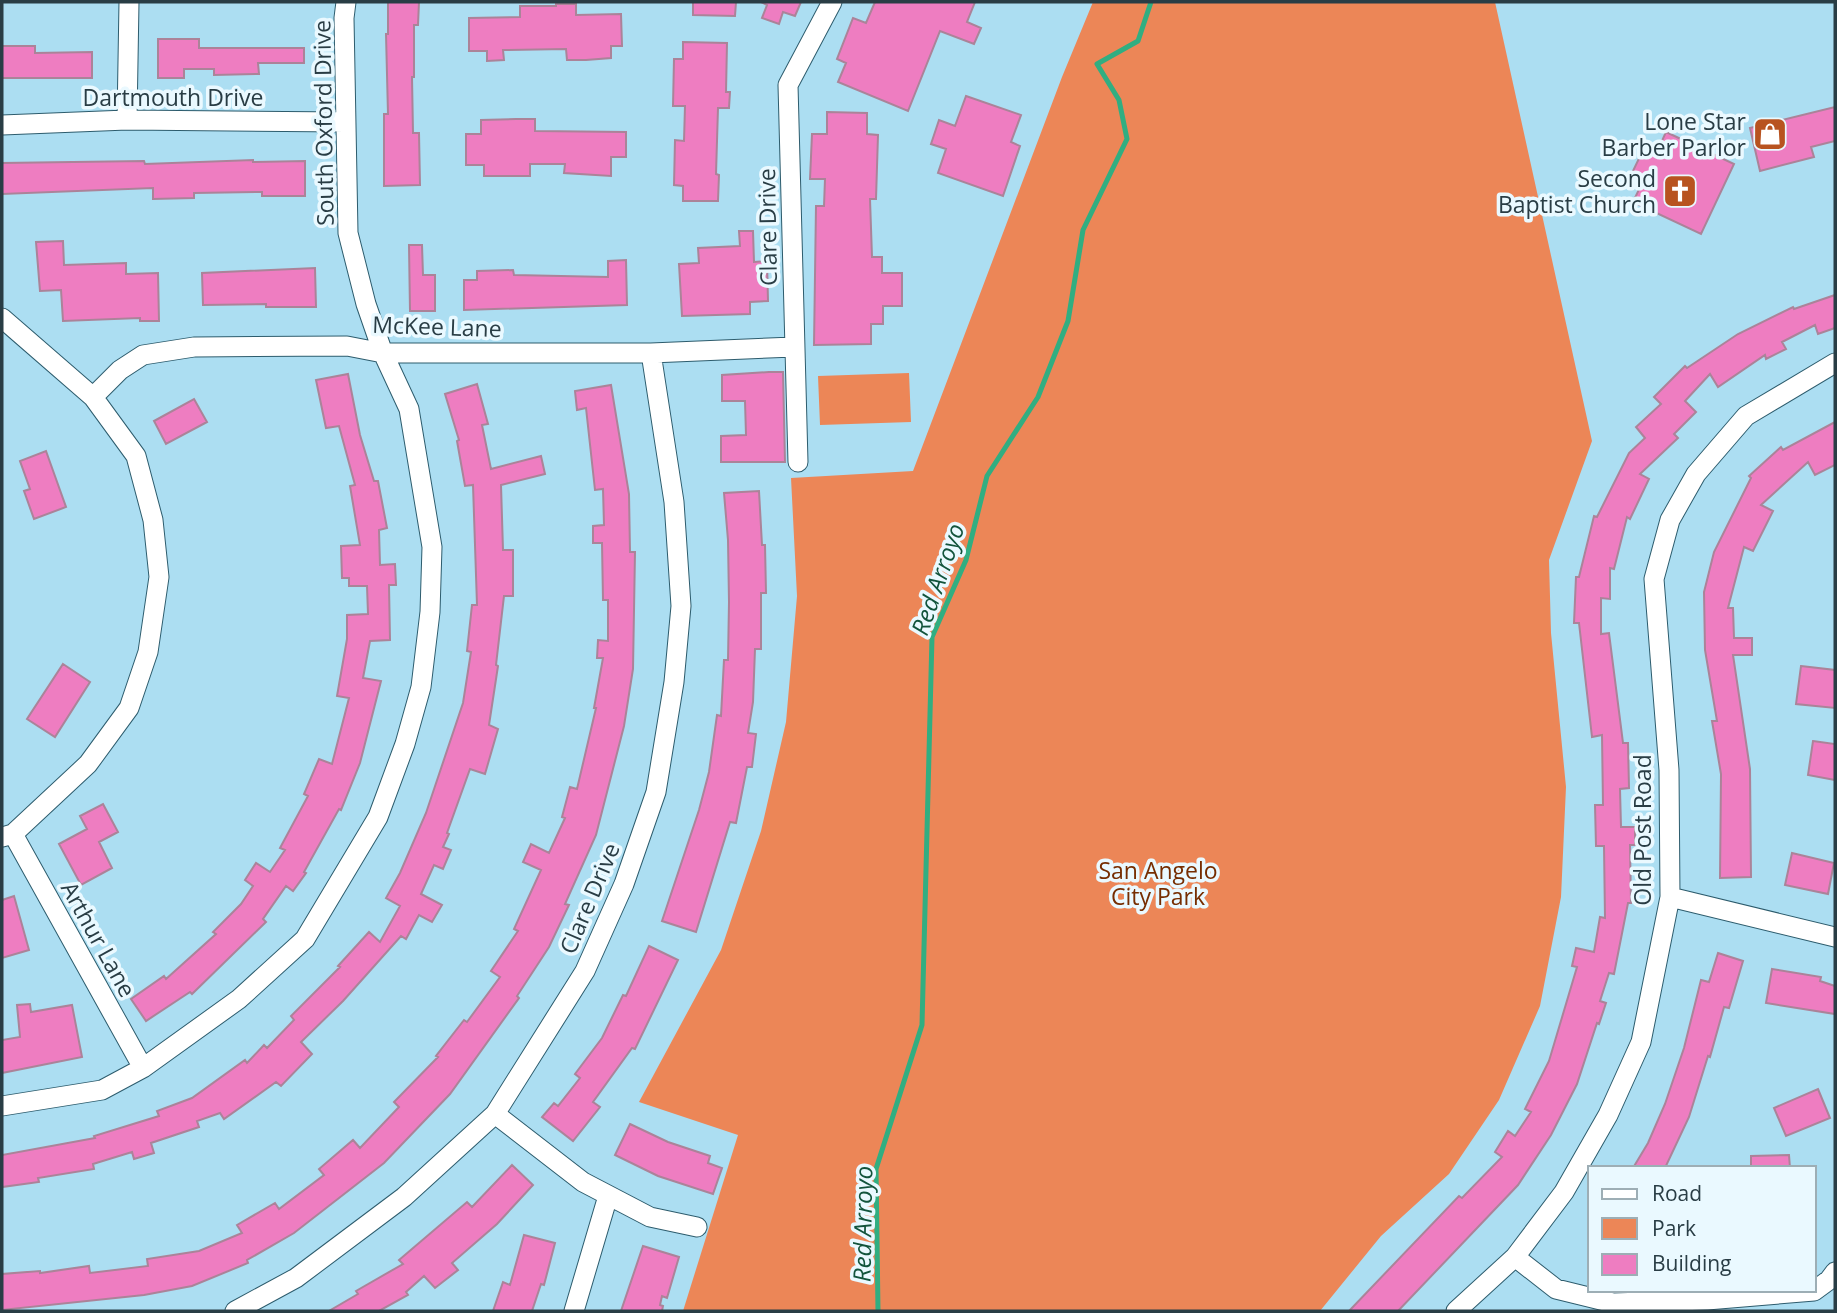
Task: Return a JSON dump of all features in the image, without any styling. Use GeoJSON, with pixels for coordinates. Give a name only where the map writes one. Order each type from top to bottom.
{"type":"FeatureCollection","features":[{"type":"Feature","properties":{"kind":"street"},"geometry":{"type":"LineString","coordinates":[[127,120],[129,2]]}},
{"type":"Feature","properties":{"kind":"street","name":"South Oxford Drive"},"geometry":{"type":"LineString","coordinates":[[2,1106],[102,1090],[143,1068],[239,999],[305,939],[379,817],[405,744],[421,687],[430,612],[432,547],[409,409],[383,353],[366,304],[348,233],[344,18],[346,2]]}},
{"type":"Feature","properties":{"kind":"street","name":"Clare Drive"},"geometry":{"type":"LineString","coordinates":[[798,462],[788,85],[832,2]]}},
{"type":"Feature","properties":{"kind":"street","name":"Dartmouth Drive"},"geometry":{"type":"LineString","coordinates":[[2,125],[127,120],[345,122]]}},
{"type":"Feature","properties":{"kind":"street"},"geometry":{"type":"LineString","coordinates":[[2,318],[93,397],[136,456],[153,520],[159,577],[148,652],[129,708],[96,753],[53,798],[7,835]]}},
{"type":"Feature","properties":{"kind":"street","name":"McKee Lane"},"geometry":{"type":"LineString","coordinates":[[93,397],[120,370],[143,355],[194,347],[347,346],[383,353],[651,353],[794,347]]}},
{"type":"Feature","properties":{"kind":"street","name":"Clare Drive"},"geometry":{"type":"LineString","coordinates":[[234,1311],[296,1279],[393,1206],[495,1114],[585,971],[624,884],[656,792],[674,682],[681,606],[674,502],[651,353]]}},
{"type":"Feature","properties":{"kind":"street","name":"Old Post Road"},"geometry":{"type":"LineString","coordinates":[[1456,1311],[1514,1257],[1564,1192],[1608,1115],[1641,1042],[1670,897],[1669,770],[1654,579],[1670,520],[1696,474],[1746,416],[1835,363]]}},
{"type":"Feature","properties":{"kind":"street","name":"Arthur Lane"},"geometry":{"type":"LineString","coordinates":[[7,835],[143,1068]]}},
{"type":"Feature","properties":{"kind":"street"},"geometry":{"type":"LineString","coordinates":[[1670,897],[1835,937]]}},
{"type":"Feature","properties":{"kind":"street"},"geometry":{"type":"LineString","coordinates":[[495,1114],[553,1161],[608,1196],[650,1217],[697,1227]]}},
{"type":"Feature","properties":{"kind":"street"},"geometry":{"type":"LineString","coordinates":[[574,1311],[608,1196]]}},
{"type":"Feature","properties":{"kind":"street"},"geometry":{"type":"LineString","coordinates":[[1514,1257],[1556,1289],[1613,1303],[1707,1300],[1802,1292]]}},
{"type":"Feature","properties":{"kind":"street"},"geometry":{"type":"LineString","coordinates":[[1816,1290],[1835,1272]]}},
{"type":"Feature","properties":{"kind":"green space","name":"San Angelo City Park"},"geometry":{"type":"Polygon","coordinates":[[[1093,2],[1495,2],[1592,441],[1549,560],[1551,633],[1566,787],[1561,897],[1540,1006],[1499,1100],[1449,1174],[1381,1236],[1320,1311],[683,1311],[738,1135],[639,1102],[721,950],[761,831],[786,722],[797,596],[791,478],[913,471],[1093,2]]]}},
{"type":"Feature","properties":{"kind":"green space"},"geometry":{"type":"Polygon","coordinates":[[[909,373],[911,422],[820,425],[818,376],[909,373]]]}},
{"type":"Feature","properties":{"kind":"building"},"geometry":{"type":"Polygon","coordinates":[[[388,2],[419,2],[418,25],[414,25],[412,77],[413,133],[419,133],[420,185],[384,186],[384,114],[388,114],[388,2]]]}},
{"type":"Feature","properties":{"kind":"building"},"geometry":{"type":"Polygon","coordinates":[[[693,2],[736,2],[735,16],[693,15],[693,2]]]}},
{"type":"Feature","properties":{"kind":"building"},"geometry":{"type":"Polygon","coordinates":[[[761,2],[801,2],[795,16],[783,12],[779,24],[762,18],[767,5],[761,2]]]}},
{"type":"Feature","properties":{"kind":"building"},"geometry":{"type":"Polygon","coordinates":[[[875,2],[975,2],[967,22],[981,28],[974,44],[940,31],[908,111],[838,82],[846,63],[837,59],[853,18],[866,23],[875,2]]]}},
{"type":"Feature","properties":{"kind":"building"},"geometry":{"type":"Polygon","coordinates":[[[576,4],[576,15],[621,14],[622,46],[611,46],[611,58],[586,60],[567,60],[566,49],[503,50],[504,60],[487,61],[487,51],[469,51],[469,18],[520,17],[520,6],[576,4]]]}},
{"type":"Feature","properties":{"kind":"building"},"geometry":{"type":"Polygon","coordinates":[[[158,39],[199,39],[199,48],[304,48],[304,63],[258,63],[259,74],[214,75],[214,69],[184,69],[184,78],[158,78],[158,39]]]}},
{"type":"Feature","properties":{"kind":"building"},"geometry":{"type":"Polygon","coordinates":[[[683,42],[727,43],[726,92],[730,92],[729,108],[718,108],[718,201],[683,201],[683,186],[674,185],[675,140],[684,141],[685,106],[673,106],[674,59],[683,59],[683,42]]]}},
{"type":"Feature","properties":{"kind":"building"},"geometry":{"type":"Polygon","coordinates":[[[2,46],[35,46],[35,53],[92,52],[92,78],[2,78],[2,46]]]}},
{"type":"Feature","properties":{"kind":"building"},"geometry":{"type":"Polygon","coordinates":[[[966,96],[1021,115],[1011,142],[1020,146],[1003,196],[938,173],[946,149],[931,144],[939,120],[955,126],[966,96]]]}},
{"type":"Feature","properties":{"kind":"building"},"geometry":{"type":"Polygon","coordinates":[[[1835,107],[1835,141],[1811,147],[1814,157],[1760,171],[1750,128],[1835,107]]]}},
{"type":"Feature","properties":{"kind":"building"},"geometry":{"type":"Polygon","coordinates":[[[827,112],[867,113],[867,134],[878,135],[876,199],[870,199],[872,257],[882,257],[882,273],[902,273],[902,306],[883,306],[883,324],[871,324],[871,344],[814,345],[816,206],[824,206],[825,179],[810,179],[812,134],[827,134],[827,112]]]}},
{"type":"Feature","properties":{"kind":"building"},"geometry":{"type":"Polygon","coordinates":[[[535,119],[535,131],[626,132],[626,157],[611,157],[611,176],[564,173],[565,164],[530,164],[530,176],[484,176],[484,165],[466,165],[466,134],[481,134],[481,120],[535,119]]]}},
{"type":"Feature","properties":{"kind":"building","name":"Second Baptist Church"},"geometry":{"type":"Polygon","coordinates":[[[1666,132],[1734,164],[1701,234],[1633,202],[1644,179],[1632,173],[1644,148],[1656,154],[1666,132]]]}},
{"type":"Feature","properties":{"kind":"building"},"geometry":{"type":"Polygon","coordinates":[[[144,161],[145,164],[305,161],[305,196],[262,196],[262,192],[194,193],[194,198],[153,199],[153,188],[2,194],[2,163],[144,161]]]}},
{"type":"Feature","properties":{"kind":"building"},"geometry":{"type":"Polygon","coordinates":[[[739,231],[753,231],[754,262],[767,261],[768,301],[750,302],[750,314],[682,316],[679,264],[699,263],[698,248],[740,246],[739,231]]]}},
{"type":"Feature","properties":{"kind":"building"},"geometry":{"type":"Polygon","coordinates":[[[63,241],[64,265],[126,263],[126,274],[158,273],[159,321],[140,321],[140,318],[63,321],[61,290],[40,291],[36,242],[63,241]]]}},
{"type":"Feature","properties":{"kind":"building"},"geometry":{"type":"Polygon","coordinates":[[[409,245],[422,245],[423,275],[435,275],[435,311],[410,311],[409,245]]]}},
{"type":"Feature","properties":{"kind":"building"},"geometry":{"type":"Polygon","coordinates":[[[626,260],[627,305],[464,310],[464,280],[477,280],[477,271],[513,270],[514,275],[608,277],[608,261],[626,260]]]}},
{"type":"Feature","properties":{"kind":"building"},"geometry":{"type":"Polygon","coordinates":[[[315,268],[316,307],[266,307],[266,304],[203,305],[202,273],[315,268]]]}},
{"type":"Feature","properties":{"kind":"building"},"geometry":{"type":"Polygon","coordinates":[[[1835,295],[1835,328],[1818,334],[1815,325],[1782,342],[1786,349],[1766,359],[1765,355],[1718,387],[1710,374],[1685,401],[1696,412],[1674,434],[1678,438],[1640,474],[1649,479],[1630,519],[1627,517],[1614,569],[1610,568],[1610,599],[1601,598],[1601,634],[1609,633],[1623,743],[1628,743],[1629,788],[1620,789],[1621,827],[1635,827],[1635,845],[1630,845],[1631,903],[1628,903],[1614,974],[1609,973],[1600,1001],[1606,1003],[1577,1084],[1551,1135],[1518,1185],[1398,1311],[1349,1311],[1459,1196],[1462,1198],[1502,1157],[1495,1152],[1508,1131],[1515,1136],[1531,1112],[1525,1109],[1549,1061],[1577,967],[1572,966],[1576,948],[1594,952],[1600,917],[1605,918],[1604,846],[1596,846],[1595,805],[1603,805],[1602,735],[1592,737],[1579,623],[1574,623],[1576,577],[1579,577],[1594,516],[1597,517],[1629,453],[1645,438],[1636,427],[1661,404],[1654,397],[1685,366],[1687,368],[1738,334],[1793,307],[1794,309],[1835,295]]]}},
{"type":"Feature","properties":{"kind":"building"},"geometry":{"type":"Polygon","coordinates":[[[783,372],[785,462],[721,462],[721,436],[746,435],[745,401],[722,401],[722,375],[783,372]]]}},
{"type":"Feature","properties":{"kind":"building"},"geometry":{"type":"Polygon","coordinates":[[[348,374],[360,435],[374,481],[378,481],[387,528],[379,530],[380,565],[395,564],[396,585],[389,585],[390,640],[370,641],[363,678],[381,681],[360,763],[341,810],[339,809],[304,872],[306,873],[293,891],[286,886],[263,919],[266,922],[192,994],[190,992],[146,1021],[131,999],[164,976],[166,979],[216,934],[213,932],[241,904],[253,886],[245,880],[256,863],[270,872],[285,850],[280,848],[308,796],[304,794],[319,759],[332,764],[349,698],[337,696],[347,639],[347,615],[368,614],[367,586],[349,586],[349,578],[342,578],[341,546],[360,545],[350,486],[355,485],[339,426],[326,428],[316,380],[348,374]]]}},
{"type":"Feature","properties":{"kind":"building"},"geometry":{"type":"Polygon","coordinates":[[[477,384],[488,424],[482,425],[491,469],[541,456],[545,474],[501,485],[503,550],[513,550],[513,596],[504,596],[498,666],[489,725],[498,729],[485,774],[470,769],[443,847],[451,850],[443,869],[434,865],[421,894],[442,905],[432,922],[419,915],[406,939],[401,936],[343,1001],[301,1042],[312,1054],[281,1086],[276,1082],[224,1119],[220,1113],[197,1121],[199,1127],[151,1143],[154,1153],[134,1159],[132,1152],[93,1164],[94,1169],[38,1178],[39,1182],[2,1187],[2,1155],[95,1138],[94,1136],[159,1116],[157,1111],[192,1098],[245,1060],[247,1063],[264,1045],[267,1048],[294,1020],[291,1016],[340,967],[338,966],[369,932],[380,942],[400,906],[386,898],[426,813],[463,703],[471,652],[467,651],[472,605],[477,605],[473,485],[465,486],[457,441],[459,440],[445,394],[477,384]]]}},
{"type":"Feature","properties":{"kind":"building"},"geometry":{"type":"Polygon","coordinates":[[[611,385],[629,494],[630,552],[635,552],[633,669],[624,726],[596,835],[565,904],[569,905],[549,947],[517,996],[519,998],[450,1094],[384,1163],[294,1233],[247,1260],[248,1263],[192,1286],[144,1295],[2,1310],[2,1274],[40,1273],[89,1266],[90,1273],[148,1266],[147,1259],[199,1251],[242,1233],[237,1225],[275,1203],[279,1209],[324,1175],[319,1169],[353,1140],[360,1148],[399,1107],[394,1102],[438,1057],[436,1056],[464,1020],[467,1022],[500,977],[491,971],[518,931],[514,929],[541,870],[523,862],[531,844],[549,853],[565,818],[562,817],[570,787],[577,789],[596,708],[603,658],[597,658],[598,640],[608,641],[608,600],[603,600],[602,543],[593,543],[593,526],[604,525],[603,489],[595,490],[586,408],[577,410],[575,391],[611,385]]]}},
{"type":"Feature","properties":{"kind":"building"},"geometry":{"type":"Polygon","coordinates":[[[194,399],[207,422],[166,444],[154,421],[194,399]]]}},
{"type":"Feature","properties":{"kind":"building"},"geometry":{"type":"Polygon","coordinates":[[[1835,422],[1835,465],[1815,475],[1808,462],[1761,505],[1773,511],[1753,551],[1744,547],[1728,608],[1733,608],[1734,638],[1752,638],[1752,655],[1733,655],[1750,769],[1751,877],[1720,878],[1721,774],[1712,721],[1717,721],[1705,650],[1704,592],[1714,552],[1751,478],[1749,476],[1781,447],[1783,450],[1835,422]]]}},
{"type":"Feature","properties":{"kind":"building"},"geometry":{"type":"Polygon","coordinates":[[[46,451],[66,507],[34,519],[24,491],[30,489],[20,461],[46,451]]]}},
{"type":"Feature","properties":{"kind":"building"},"geometry":{"type":"Polygon","coordinates":[[[759,491],[762,545],[765,545],[766,593],[761,593],[761,649],[755,649],[753,702],[748,733],[756,734],[752,767],[747,767],[736,823],[730,822],[696,932],[662,921],[699,810],[709,772],[717,715],[721,716],[724,660],[728,660],[729,602],[724,493],[759,491]]]}},
{"type":"Feature","properties":{"kind":"building"},"geometry":{"type":"Polygon","coordinates":[[[63,664],[90,682],[55,737],[27,719],[63,664]]]}},
{"type":"Feature","properties":{"kind":"building"},"geometry":{"type":"Polygon","coordinates":[[[1801,666],[1835,670],[1835,708],[1796,704],[1801,666]]]}},
{"type":"Feature","properties":{"kind":"building"},"geometry":{"type":"Polygon","coordinates":[[[1813,741],[1835,744],[1835,780],[1808,775],[1813,741]]]}},
{"type":"Feature","properties":{"kind":"building"},"geometry":{"type":"Polygon","coordinates":[[[103,804],[118,832],[99,842],[112,868],[81,885],[59,844],[87,829],[80,816],[103,804]]]}},
{"type":"Feature","properties":{"kind":"building"},"geometry":{"type":"Polygon","coordinates":[[[1792,853],[1834,863],[1828,894],[1785,885],[1792,853]]]}},
{"type":"Feature","properties":{"kind":"building"},"geometry":{"type":"Polygon","coordinates":[[[14,896],[29,950],[2,958],[2,900],[14,896]]]}},
{"type":"Feature","properties":{"kind":"building"},"geometry":{"type":"Polygon","coordinates":[[[649,946],[678,960],[635,1049],[632,1048],[593,1102],[600,1107],[573,1141],[542,1117],[554,1103],[558,1106],[580,1078],[575,1074],[602,1038],[623,995],[626,996],[649,946]]]}},
{"type":"Feature","properties":{"kind":"building"},"geometry":{"type":"Polygon","coordinates":[[[1718,953],[1743,961],[1729,1008],[1724,1007],[1689,1117],[1666,1166],[1634,1166],[1648,1143],[1665,1104],[1684,1048],[1701,980],[1709,982],[1718,953]]]}},
{"type":"Feature","properties":{"kind":"building"},"geometry":{"type":"Polygon","coordinates":[[[1772,969],[1821,977],[1820,981],[1835,986],[1835,1014],[1766,1003],[1772,969]]]}},
{"type":"Feature","properties":{"kind":"building"},"geometry":{"type":"Polygon","coordinates":[[[30,1004],[31,1012],[72,1005],[82,1057],[2,1073],[2,1040],[20,1037],[17,1005],[30,1004]]]}},
{"type":"Feature","properties":{"kind":"building"},"geometry":{"type":"Polygon","coordinates":[[[1818,1089],[1830,1118],[1786,1136],[1774,1108],[1818,1089]]]}},
{"type":"Feature","properties":{"kind":"building"},"geometry":{"type":"Polygon","coordinates":[[[630,1124],[668,1142],[710,1156],[708,1163],[722,1168],[713,1194],[658,1176],[615,1155],[630,1124]]]}},
{"type":"Feature","properties":{"kind":"building"},"geometry":{"type":"Polygon","coordinates":[[[1789,1155],[1790,1166],[1751,1166],[1751,1156],[1789,1155]]]}},
{"type":"Feature","properties":{"kind":"building"},"geometry":{"type":"Polygon","coordinates":[[[512,1165],[533,1185],[497,1224],[452,1263],[458,1270],[435,1288],[424,1276],[406,1292],[408,1295],[379,1311],[329,1311],[358,1294],[356,1291],[403,1264],[399,1260],[467,1202],[472,1207],[512,1165]]]}},
{"type":"Feature","properties":{"kind":"building"},"geometry":{"type":"Polygon","coordinates":[[[524,1235],[555,1243],[544,1285],[541,1284],[532,1311],[493,1311],[503,1282],[510,1285],[524,1235]]]}},
{"type":"Feature","properties":{"kind":"building"},"geometry":{"type":"Polygon","coordinates":[[[643,1246],[679,1257],[667,1298],[662,1296],[662,1311],[621,1311],[643,1246]]]}},
{"type":"Feature","properties":{"kind":"waterway","name":"Red Arroyo"},"geometry":{"type":"LineString","coordinates":[[878,1311],[876,1169],[922,1025],[932,637],[966,560],[987,476],[1038,397],[1068,321],[1083,230],[1127,139],[1119,100],[1097,64],[1138,41],[1151,2]]}},
{"type":"Feature","properties":{"kind":"place","name":"Lone Star Barber Parlor"},"geometry":{"type":"Point","coordinates":[1770,134]}},
{"type":"Feature","properties":{"kind":"place","name":"Second Baptist Church"},"geometry":{"type":"Point","coordinates":[1680,191]}}]}
